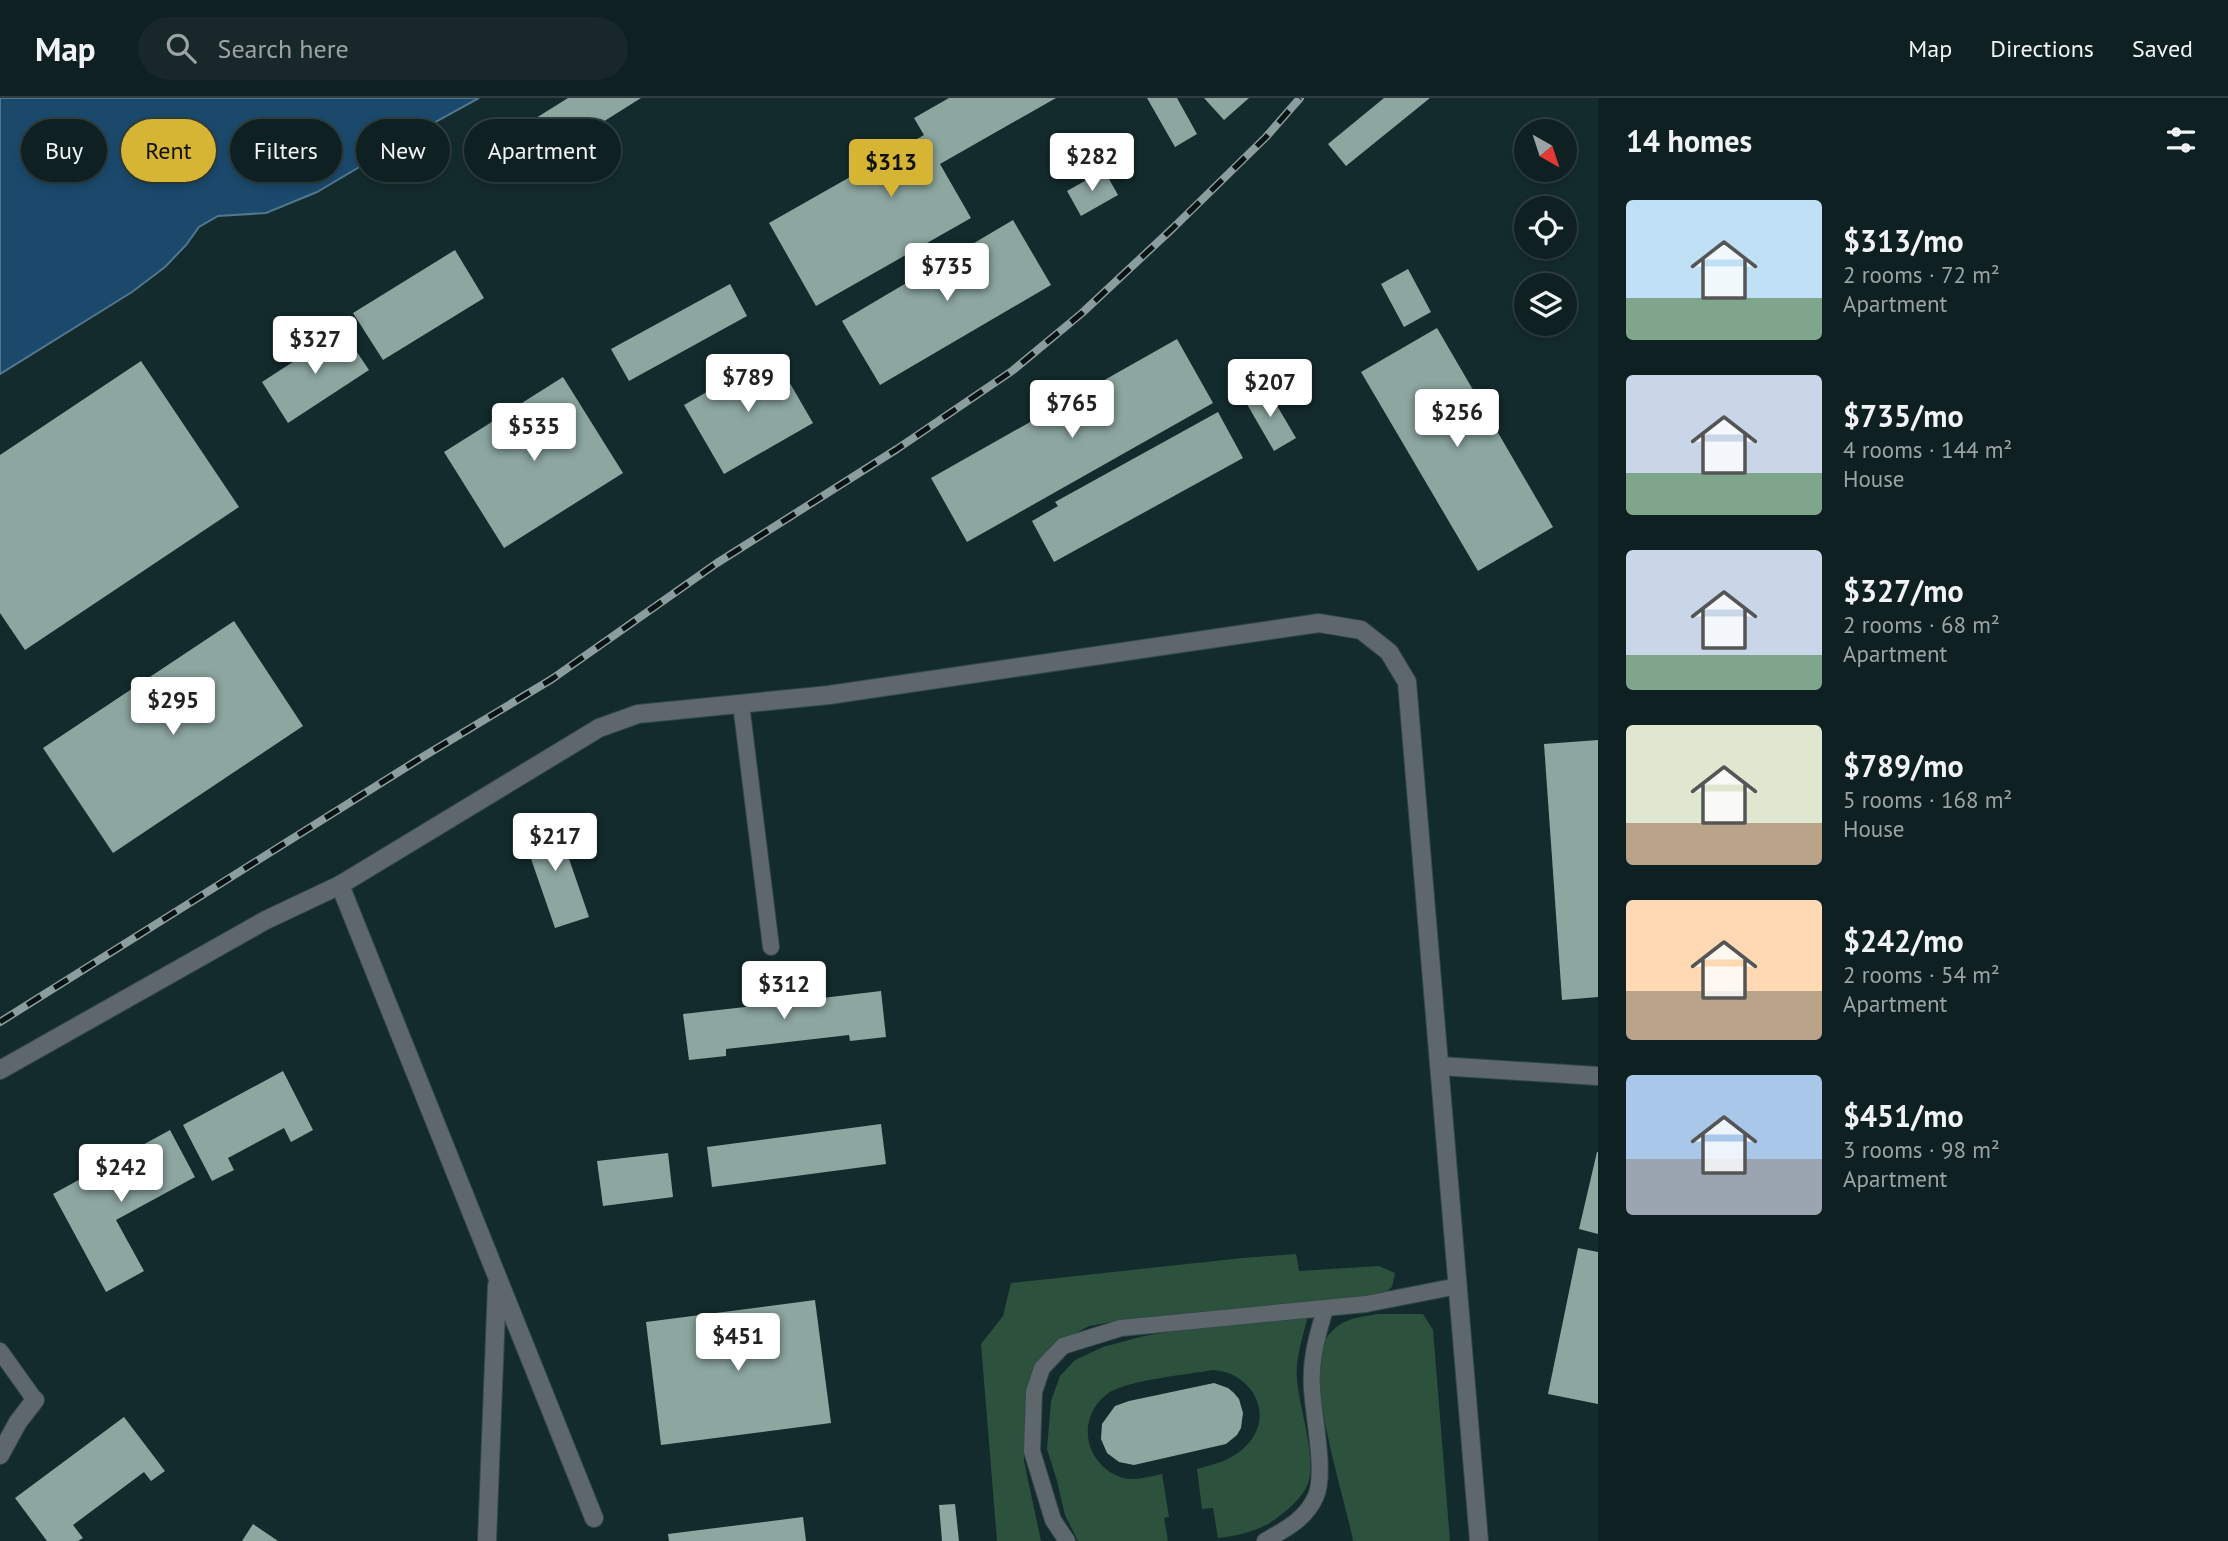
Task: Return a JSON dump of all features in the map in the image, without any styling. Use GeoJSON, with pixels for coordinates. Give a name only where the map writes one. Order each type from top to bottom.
{"type":"FeatureCollection","features":[{"type":"Feature","properties":{"kind":"street"},"geometry":{"type":"LineString","coordinates":[[0,1070],[266,920],[340,885],[599,728],[638,714],[830,695],[1319,623],[1361,630],[1389,652],[1408,682],[1479,1541]]}},
{"type":"Feature","properties":{"kind":"street"},"geometry":{"type":"LineString","coordinates":[[340,885],[594,1518]]}},
{"type":"Feature","properties":{"kind":"street"},"geometry":{"type":"LineString","coordinates":[[1440,1066],[1598,1076]]}},
{"type":"Feature","properties":{"kind":"street"},"geometry":{"type":"LineString","coordinates":[[487,1541],[497,1278]]}},
{"type":"Feature","properties":{"kind":"street"},"geometry":{"type":"LineString","coordinates":[[0,1455],[18,1422],[35,1400]]}},
{"type":"Feature","properties":{"kind":"lane"},"geometry":{"type":"LineString","coordinates":[[741,704],[771,947]]}},
{"type":"Feature","properties":{"kind":"lane"},"geometry":{"type":"LineString","coordinates":[[1067,1541],[1053,1520],[1032,1451],[1034,1392],[1042,1368],[1063,1346],[1121,1328],[1366,1304],[1458,1286]]}},
{"type":"Feature","properties":{"kind":"lane"},"geometry":{"type":"LineString","coordinates":[[1265,1541],[1294,1525],[1309,1510],[1318,1493],[1320,1472],[1311,1388],[1312,1353],[1325,1309]]}},
{"type":"Feature","properties":{"kind":"lane"},"geometry":{"type":"LineString","coordinates":[[0,1351],[35,1400]]}},
{"type":"Feature","properties":{"kind":"green space"},"geometry":{"type":"Polygon","coordinates":[[[1296,1254],[1299,1271],[1379,1266],[1395,1273],[1392,1287],[1380,1296],[1111,1322],[1089,1326],[1063,1340],[1047,1353],[1032,1374],[1026,1401],[1024,1461],[1041,1541],[997,1541],[981,1344],[1003,1316],[1011,1283],[1296,1254]]]}},
{"type":"Feature","properties":{"kind":"green space"},"geometry":{"type":"Polygon","coordinates":[[[1378,1314],[1423,1314],[1433,1330],[1450,1541],[1353,1541],[1328,1438],[1319,1381],[1319,1358],[1324,1342],[1335,1328],[1354,1319],[1378,1314]]]}},
{"type":"Feature","properties":{"kind":"green space"},"geometry":{"type":"Polygon","coordinates":[[[1308,1316],[1297,1372],[1309,1449],[1310,1475],[1305,1490],[1293,1505],[1260,1528],[1218,1538],[1213,1508],[1202,1509],[1197,1469],[1230,1458],[1246,1446],[1255,1434],[1259,1421],[1255,1397],[1248,1386],[1226,1372],[1212,1370],[1157,1379],[1128,1385],[1107,1394],[1091,1415],[1088,1439],[1098,1462],[1120,1477],[1135,1479],[1162,1474],[1169,1517],[1164,1518],[1168,1541],[1078,1541],[1065,1515],[1047,1449],[1051,1401],[1060,1376],[1075,1360],[1103,1347],[1144,1336],[1205,1326],[1308,1316]]]}},
{"type":"Feature","properties":{"kind":"water"},"geometry":{"type":"Polygon","coordinates":[[[0,98],[479,98],[441,119],[356,119],[356,169],[342,177],[342,119],[230,119],[230,182],[334,182],[266,213],[218,216],[199,227],[165,267],[132,292],[0,374],[0,98]]]}},
{"type":"Feature","properties":{"kind":"building"},"geometry":{"type":"Polygon","coordinates":[[[568,98],[641,98],[608,119],[534,119],[568,98]]]}},
{"type":"Feature","properties":{"kind":"building"},"geometry":{"type":"Polygon","coordinates":[[[949,98],[1056,98],[940,164],[971,218],[816,306],[769,223],[924,135],[914,118],[949,98]]]}},
{"type":"Feature","properties":{"kind":"building"},"geometry":{"type":"Polygon","coordinates":[[[1147,98],[1177,98],[1197,134],[1175,147],[1147,98]]]}},
{"type":"Feature","properties":{"kind":"building"},"geometry":{"type":"Polygon","coordinates":[[[1204,98],[1249,98],[1224,120],[1204,98]]]}},
{"type":"Feature","properties":{"kind":"building"},"geometry":{"type":"Polygon","coordinates":[[[1384,98],[1430,98],[1346,166],[1328,144],[1384,98]]]}},
{"type":"Feature","properties":{"kind":"building"},"geometry":{"type":"Polygon","coordinates":[[[1104,170],[1118,195],[1081,216],[1067,191],[1104,170]]]}},
{"type":"Feature","properties":{"kind":"building"},"geometry":{"type":"Polygon","coordinates":[[[1013,220],[1051,285],[880,385],[842,321],[1013,220]]]}},
{"type":"Feature","properties":{"kind":"building"},"geometry":{"type":"Polygon","coordinates":[[[455,250],[484,298],[383,360],[353,313],[455,250]]]}},
{"type":"Feature","properties":{"kind":"building"},"geometry":{"type":"Polygon","coordinates":[[[1408,269],[1431,312],[1404,327],[1381,284],[1408,269]]]}},
{"type":"Feature","properties":{"kind":"building"},"geometry":{"type":"Polygon","coordinates":[[[730,284],[747,316],[629,381],[611,349],[730,284]]]}},
{"type":"Feature","properties":{"kind":"building"},"geometry":{"type":"Polygon","coordinates":[[[1437,328],[1553,527],[1478,571],[1361,372],[1437,328]]]}},
{"type":"Feature","properties":{"kind":"building"},"geometry":{"type":"Polygon","coordinates":[[[342,330],[369,370],[288,423],[262,382],[342,330]]]}},
{"type":"Feature","properties":{"kind":"building"},"geometry":{"type":"Polygon","coordinates":[[[1177,339],[1213,403],[967,542],[931,478],[1177,339]]]}},
{"type":"Feature","properties":{"kind":"building"},"geometry":{"type":"Polygon","coordinates":[[[773,354],[813,423],[724,474],[684,405],[773,354]]]}},
{"type":"Feature","properties":{"kind":"building"},"geometry":{"type":"Polygon","coordinates":[[[141,361],[239,507],[25,650],[0,613],[0,455],[141,361]]]}},
{"type":"Feature","properties":{"kind":"building"},"geometry":{"type":"Polygon","coordinates":[[[563,377],[623,473],[504,548],[444,452],[563,377]]]}},
{"type":"Feature","properties":{"kind":"building"},"geometry":{"type":"Polygon","coordinates":[[[1266,387],[1296,438],[1274,451],[1244,399],[1266,387]]]}},
{"type":"Feature","properties":{"kind":"building"},"geometry":{"type":"Polygon","coordinates":[[[1218,412],[1243,458],[1054,562],[1032,521],[1058,506],[1055,502],[1218,412]]]}},
{"type":"Feature","properties":{"kind":"building"},"geometry":{"type":"Polygon","coordinates":[[[234,621],[303,726],[113,853],[43,748],[234,621]]]}},
{"type":"Feature","properties":{"kind":"building"},"geometry":{"type":"Polygon","coordinates":[[[1598,740],[1598,997],[1562,1000],[1544,744],[1598,740]]]}},
{"type":"Feature","properties":{"kind":"building"},"geometry":{"type":"Polygon","coordinates":[[[555,818],[589,917],[555,928],[521,830],[555,818]]]}},
{"type":"Feature","properties":{"kind":"building"},"geometry":{"type":"Polygon","coordinates":[[[795,982],[797,1001],[881,991],[886,1037],[850,1041],[849,1035],[726,1049],[726,1056],[689,1060],[683,1014],[754,1006],[752,987],[795,982]]]}},
{"type":"Feature","properties":{"kind":"building"},"geometry":{"type":"Polygon","coordinates":[[[283,1071],[313,1130],[291,1142],[284,1128],[228,1158],[234,1170],[212,1181],[183,1125],[283,1071]]]}},
{"type":"Feature","properties":{"kind":"building"},"geometry":{"type":"Polygon","coordinates":[[[881,1124],[886,1164],[712,1187],[707,1147],[881,1124]]]}},
{"type":"Feature","properties":{"kind":"building"},"geometry":{"type":"Polygon","coordinates":[[[170,1130],[195,1177],[116,1220],[144,1271],[106,1292],[53,1194],[170,1130]]]}},
{"type":"Feature","properties":{"kind":"building"},"geometry":{"type":"Polygon","coordinates":[[[1598,1152],[1598,1234],[1579,1229],[1598,1152]]]}},
{"type":"Feature","properties":{"kind":"building"},"geometry":{"type":"Polygon","coordinates":[[[668,1153],[673,1197],[603,1206],[597,1161],[668,1153]]]}},
{"type":"Feature","properties":{"kind":"building"},"geometry":{"type":"Polygon","coordinates":[[[1578,1248],[1598,1252],[1598,1404],[1548,1394],[1578,1248]]]}},
{"type":"Feature","properties":{"kind":"building"},"geometry":{"type":"Polygon","coordinates":[[[815,1300],[831,1423],[661,1445],[646,1322],[815,1300]]]}},
{"type":"Feature","properties":{"kind":"building"},"geometry":{"type":"Polygon","coordinates":[[[1214,1383],[1234,1393],[1243,1413],[1241,1428],[1226,1444],[1134,1465],[1119,1462],[1107,1453],[1101,1439],[1102,1424],[1115,1406],[1214,1383]]]}},
{"type":"Feature","properties":{"kind":"building"},"geometry":{"type":"Polygon","coordinates":[[[124,1417],[165,1471],[151,1481],[144,1472],[73,1525],[83,1538],[78,1541],[47,1541],[15,1498],[124,1417]]]}},
{"type":"Feature","properties":{"kind":"building"},"geometry":{"type":"Polygon","coordinates":[[[955,1504],[959,1541],[942,1541],[939,1505],[955,1504]]]}},
{"type":"Feature","properties":{"kind":"building"},"geometry":{"type":"Polygon","coordinates":[[[803,1517],[806,1541],[669,1541],[668,1534],[803,1517]]]}},
{"type":"Feature","properties":{"kind":"building"},"geometry":{"type":"Polygon","coordinates":[[[253,1524],[278,1541],[242,1541],[253,1524]]]}},
{"type":"Feature","properties":{"kind":"railway"},"geometry":{"type":"LineString","coordinates":[[0,1022],[416,761],[552,679],[717,563],[897,449],[1012,371],[1082,313],[1173,228],[1266,137],[1300,98]]}}]}
